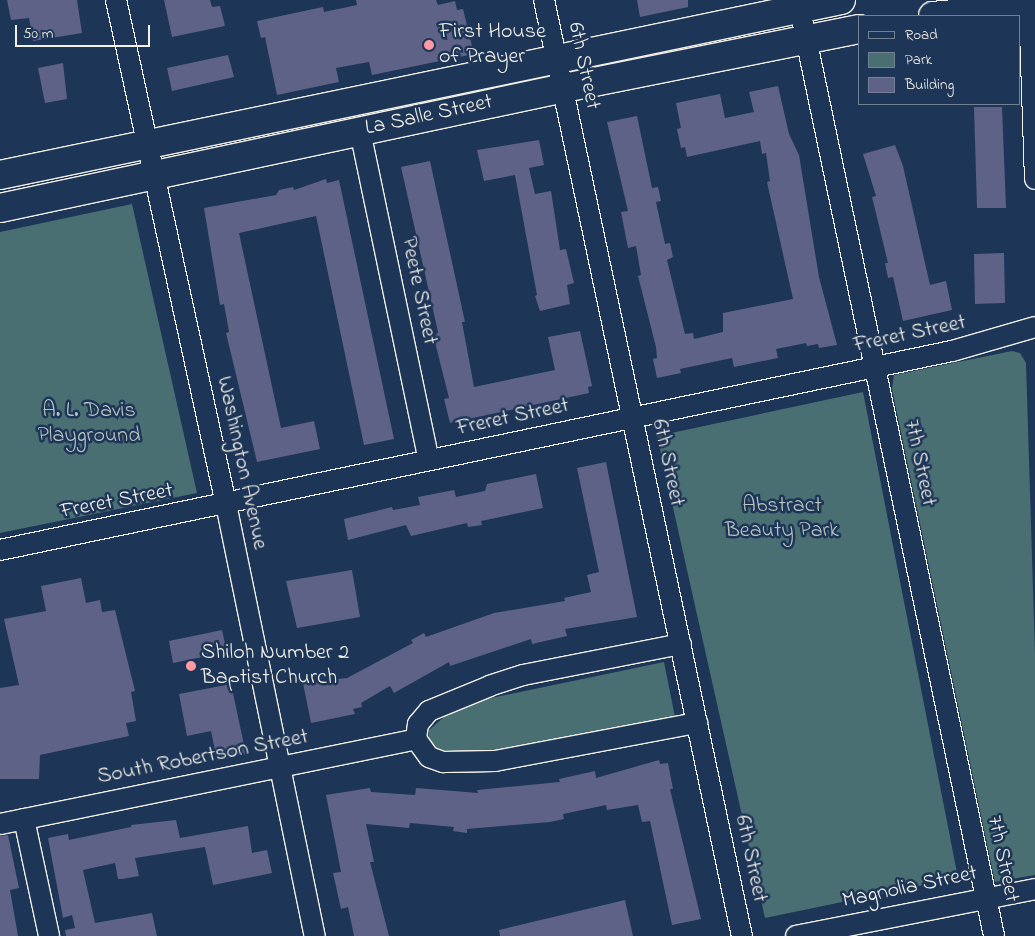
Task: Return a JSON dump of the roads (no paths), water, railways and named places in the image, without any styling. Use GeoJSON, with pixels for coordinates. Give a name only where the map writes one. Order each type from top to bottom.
{"type":"FeatureCollection","features":[{"type":"Feature","properties":{"kind":"street","name":"Washington Avenue"},"geometry":{"type":"LineString","coordinates":[[116,0],[226,504],[315,936]]}},
{"type":"Feature","properties":{"kind":"street","name":"6th Street"},"geometry":{"type":"LineString","coordinates":[[544,0],[742,936]]}},
{"type":"Feature","properties":{"kind":"street","name":"La Salle Street"},"geometry":{"type":"LineString","coordinates":[[0,175],[557,58],[799,4],[841,0]]}},
{"type":"Feature","properties":{"kind":"street","name":"7th Street"},"geometry":{"type":"LineString","coordinates":[[799,4],[994,936]]}},
{"type":"Feature","properties":{"kind":"street"},"geometry":{"type":"LineString","coordinates":[[942,15],[1031,4],[1035,179]]}},
{"type":"Feature","properties":{"kind":"street","name":"La Salle Street"},"geometry":{"type":"LineString","coordinates":[[0,208],[564,88],[858,28]]}},
{"type":"Feature","properties":{"kind":"street","name":"Peete Street"},"geometry":{"type":"LineString","coordinates":[[360,131],[429,460]]}},
{"type":"Feature","properties":{"kind":"street","name":"Freret Street"},"geometry":{"type":"LineString","coordinates":[[0,550],[874,368],[969,347],[1035,327]]}},
{"type":"Feature","properties":{"kind":"street"},"geometry":{"type":"LineString","coordinates":[[681,644],[523,676],[490,686],[429,711],[418,724],[416,740],[429,757],[443,762],[495,761],[697,723]]}},
{"type":"Feature","properties":{"kind":"street","name":"South Robertson Street"},"geometry":{"type":"LineString","coordinates":[[0,824],[416,740]]}},
{"type":"Feature","properties":{"kind":"street"},"geometry":{"type":"LineString","coordinates":[[24,819],[49,936]]}},
{"type":"Feature","properties":{"kind":"street","name":"Magnolia Street"},"geometry":{"type":"LineString","coordinates":[[796,936],[1035,888]]}},
{"type":"Feature","properties":{"kind":"place","name":"First House of Prayer"},"geometry":{"type":"Point","coordinates":[429,45]}},
{"type":"Feature","properties":{"kind":"place","name":"Shiloh Number 2 Baptist Church"},"geometry":{"type":"Point","coordinates":[191,666]}},
{"type":"Feature","properties":{"kind":"park label","name":"A. L. Davis Playground"},"geometry":{"type":"Point","coordinates":[89,424]}},
{"type":"Feature","properties":{"kind":"park label","name":"Abstract Beauty Park"},"geometry":{"type":"Point","coordinates":[782,518]}}]}
